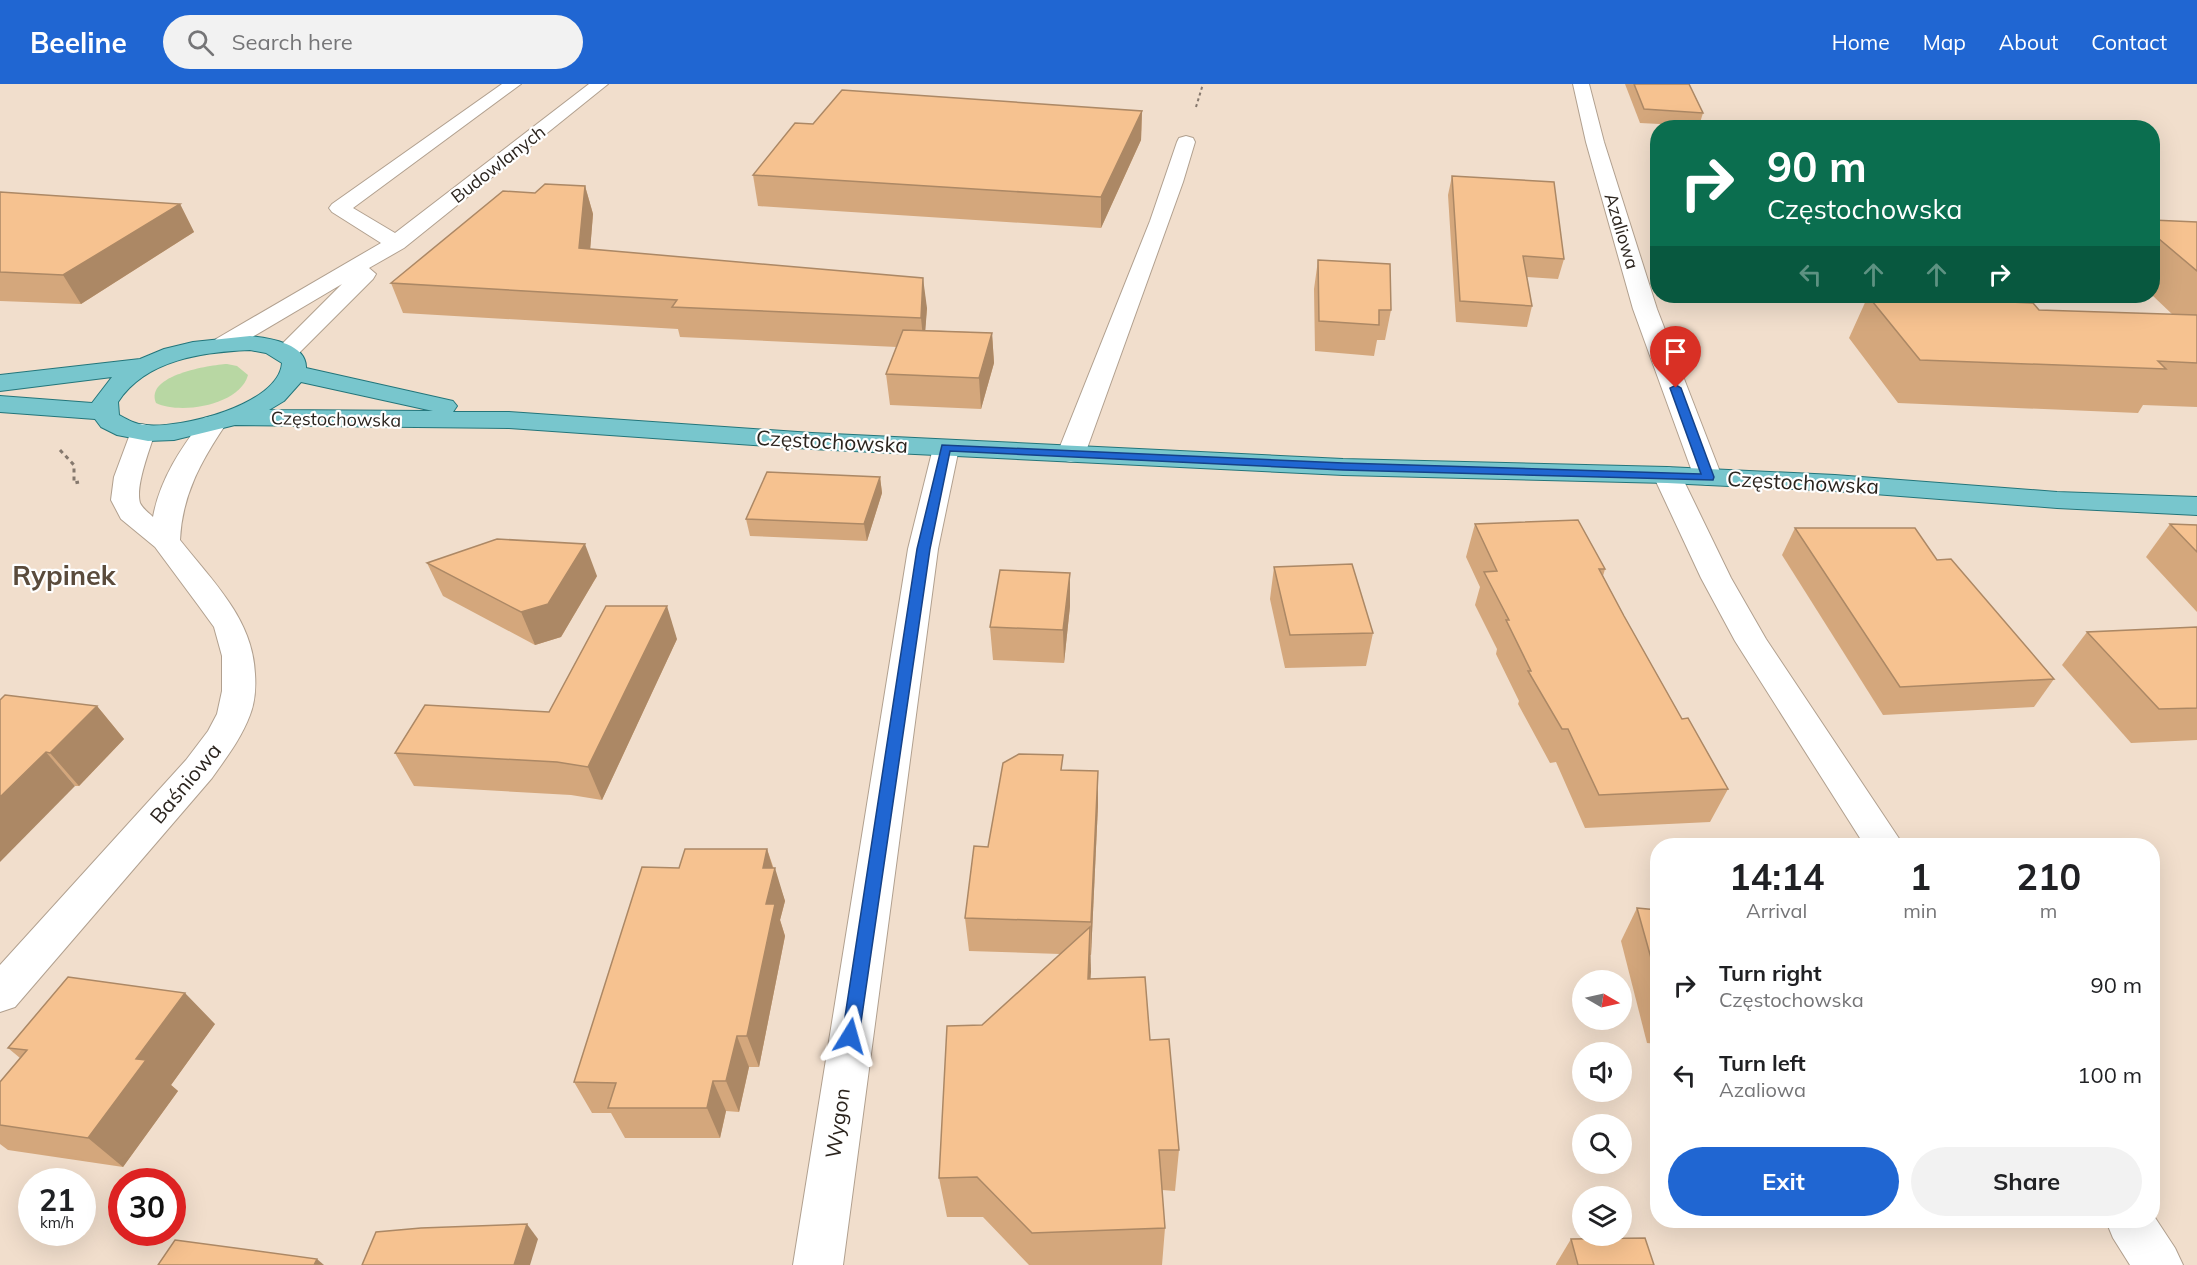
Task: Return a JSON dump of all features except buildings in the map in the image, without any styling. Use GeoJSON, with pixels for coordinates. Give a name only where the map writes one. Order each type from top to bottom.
{"type":"FeatureCollection","features":[{"type":"Feature","properties":{"kind":"main road","name":"Częstochowska"},"geometry":{"type":"LineString","coordinates":[[146,366],[184,351],[224,344],[250,343],[271,346],[290,363],[509,420]]}},
{"type":"Feature","properties":{"kind":"main road"},"geometry":{"type":"LineString","coordinates":[[146,366],[114,389],[105,400],[105,412],[111,421],[124,428],[142,432],[176,431],[224,421],[274,396],[287,384],[290,363]]}},
{"type":"Feature","properties":{"kind":"main road"},"geometry":{"type":"LineString","coordinates":[[0,382],[146,366]]}},
{"type":"Feature","properties":{"kind":"main road"},"geometry":{"type":"LineString","coordinates":[[0,404],[105,412]]}},
{"type":"Feature","properties":{"kind":"main road","name":"Częstochowska"},"geometry":{"type":"LineString","coordinates":[[224,421],[509,420],[945,448],[1395,469],[1708,477],[1835,483],[2056,500],[2197,506]]}},
{"type":"Feature","properties":{"kind":"street"},"geometry":{"type":"LineString","coordinates":[[396,243],[339,208],[513,84]]}},
{"type":"Feature","properties":{"kind":"street","name":"Budowlanych"},"geometry":{"type":"LineString","coordinates":[[224,344],[396,243],[600,84]]}},
{"type":"Feature","properties":{"kind":"street","name":"Azaliowa"},"geometry":{"type":"LineString","coordinates":[[1581,84],[1595,142],[1645,309],[1708,477]]}},
{"type":"Feature","properties":{"kind":"street"},"geometry":{"type":"LineString","coordinates":[[1071,454],[1098,377],[1168,203],[1186,142]]}},
{"type":"Feature","properties":{"kind":"street","name":"Budowlanych"},"geometry":{"type":"LineString","coordinates":[[290,363],[396,243]]}},
{"type":"Feature","properties":{"kind":"street"},"geometry":{"type":"LineString","coordinates":[[165,541],[165,522],[169,502],[197,445],[224,421]]}},
{"type":"Feature","properties":{"kind":"street","name":"Baśniowa"},"geometry":{"type":"LineString","coordinates":[[0,994],[199,769],[222,738],[234,714],[239,691],[238,656],[229,626],[189,570],[165,541],[131,513],[125,500],[128,477],[142,432]]}},
{"type":"Feature","properties":{"kind":"street","name":"Wygon"},"geometry":{"type":"LineString","coordinates":[[818,1265],[923,549],[945,448]]}},
{"type":"Feature","properties":{"kind":"street"},"geometry":{"type":"LineString","coordinates":[[1667,476],[1696,540],[1734,611],[1787,699],[1880,838]]}},
{"type":"Feature","properties":{"kind":"street"},"geometry":{"type":"LineString","coordinates":[[2134,1228],[2158,1265]]}},
{"type":"Feature","properties":{"kind":"green space"},"geometry":{"type":"Polygon","coordinates":[[[227,364],[237,366],[248,375],[243,385],[234,394],[208,405],[194,407],[180,408],[156,403],[155,393],[160,385],[169,379],[194,369],[227,364]]]}},
{"type":"Feature","properties":{"kind":"district","name":"Rypinek"},"geometry":{"type":"Point","coordinates":[64,575]}},
{"type":"Feature","properties":{"kind":"route"},"geometry":{"type":"LineString","coordinates":[[850,1036],[923,549],[945,448],[1343,467],[1708,477],[1676,388]]}}]}
